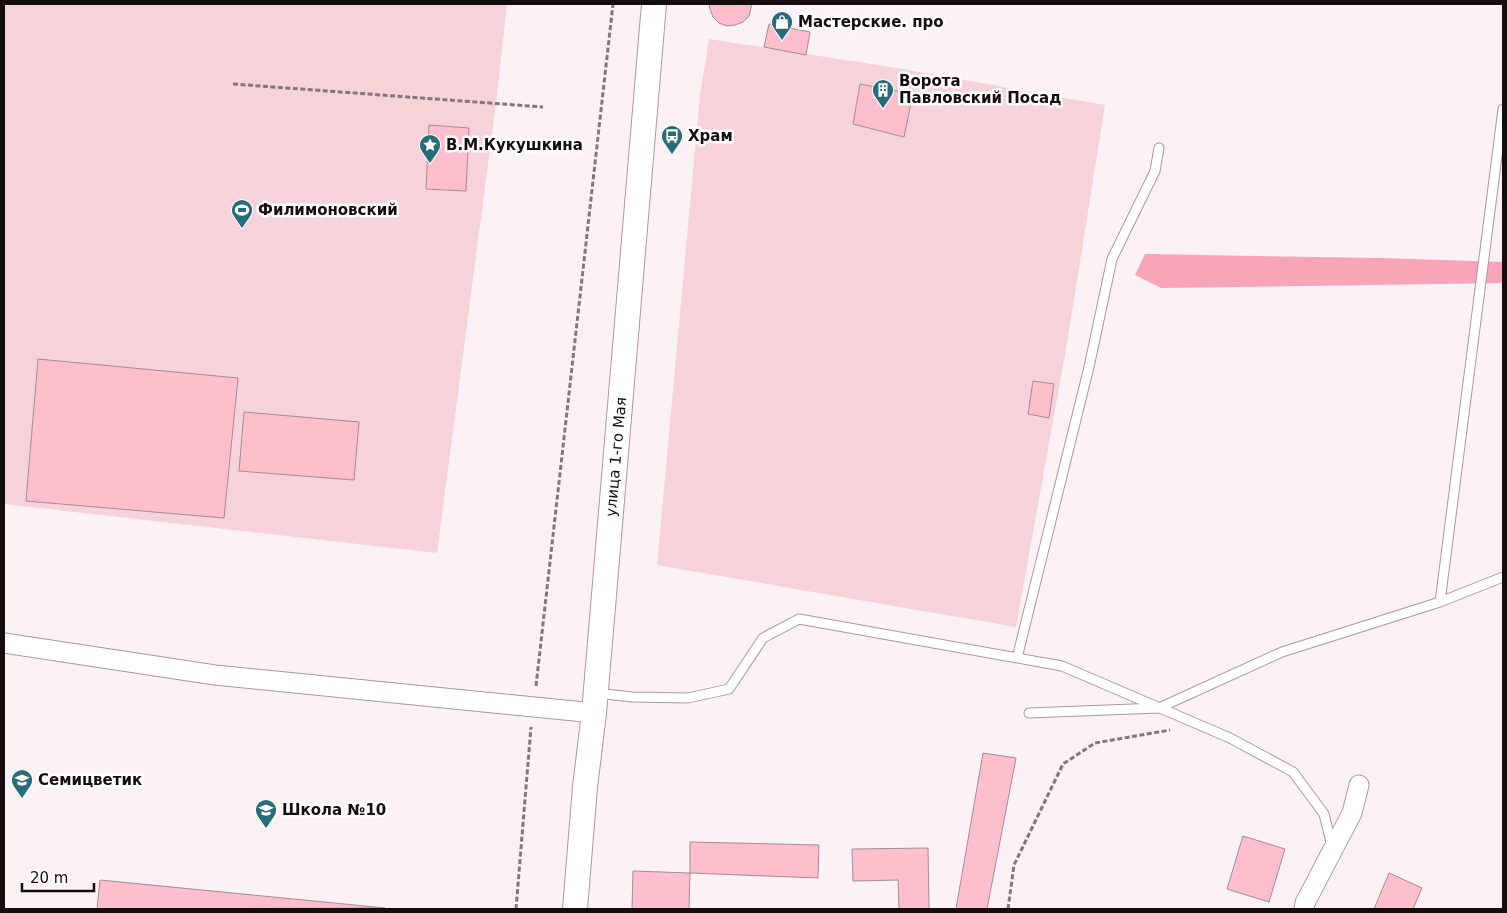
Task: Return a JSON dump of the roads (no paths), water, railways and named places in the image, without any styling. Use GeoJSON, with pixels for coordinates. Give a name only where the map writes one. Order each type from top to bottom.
{"type":"FeatureCollection","features":[{"type":"Feature","properties":{"kind":"street","name":"улица 1-го Мая"},"geometry":{"type":"LineString","coordinates":[[575,909],[643,156],[654,4]]}},
{"type":"Feature","properties":{"kind":"street"},"geometry":{"type":"LineString","coordinates":[[4,643],[215,675],[533,707],[595,703]]}},
{"type":"Feature","properties":{"kind":"street"},"geometry":{"type":"LineString","coordinates":[[1304,909],[1352,813],[1359,785]]}},
{"type":"Feature","properties":{"kind":"lane"},"geometry":{"type":"LineString","coordinates":[[1440,602],[1503,109]]}},
{"type":"Feature","properties":{"kind":"lane"},"geometry":{"type":"LineString","coordinates":[[1017,658],[1090,367],[1112,259],[1155,171],[1159,148]]}},
{"type":"Feature","properties":{"kind":"lane"},"geometry":{"type":"LineString","coordinates":[[1029,713],[1159,708],[1282,652],[1440,602],[1503,578]]}},
{"type":"Feature","properties":{"kind":"lane"},"geometry":{"type":"LineString","coordinates":[[595,703],[632,697],[688,698],[728,689],[763,638],[799,619],[1062,666],[1230,738],[1293,772],[1324,814],[1333,849]]}},
{"type":"Feature","properties":{"kind":"place","name":"Мастерские. про"},"geometry":{"type":"Point","coordinates":[782,41]}},
{"type":"Feature","properties":{"kind":"place","name":"Ворота Павловский Посад"},"geometry":{"type":"Point","coordinates":[883,109]}},
{"type":"Feature","properties":{"kind":"place","name":"Храм"},"geometry":{"type":"Point","coordinates":[672,155]}},
{"type":"Feature","properties":{"kind":"place","name":"В.М.Кукушкина"},"geometry":{"type":"Point","coordinates":[430,164]}},
{"type":"Feature","properties":{"kind":"place","name":"Филимоновский"},"geometry":{"type":"Point","coordinates":[242,229]}},
{"type":"Feature","properties":{"kind":"place","name":"Семицветик"},"geometry":{"type":"Point","coordinates":[22,799]}},
{"type":"Feature","properties":{"kind":"place","name":"Школа №10"},"geometry":{"type":"Point","coordinates":[266,829]}}]}
